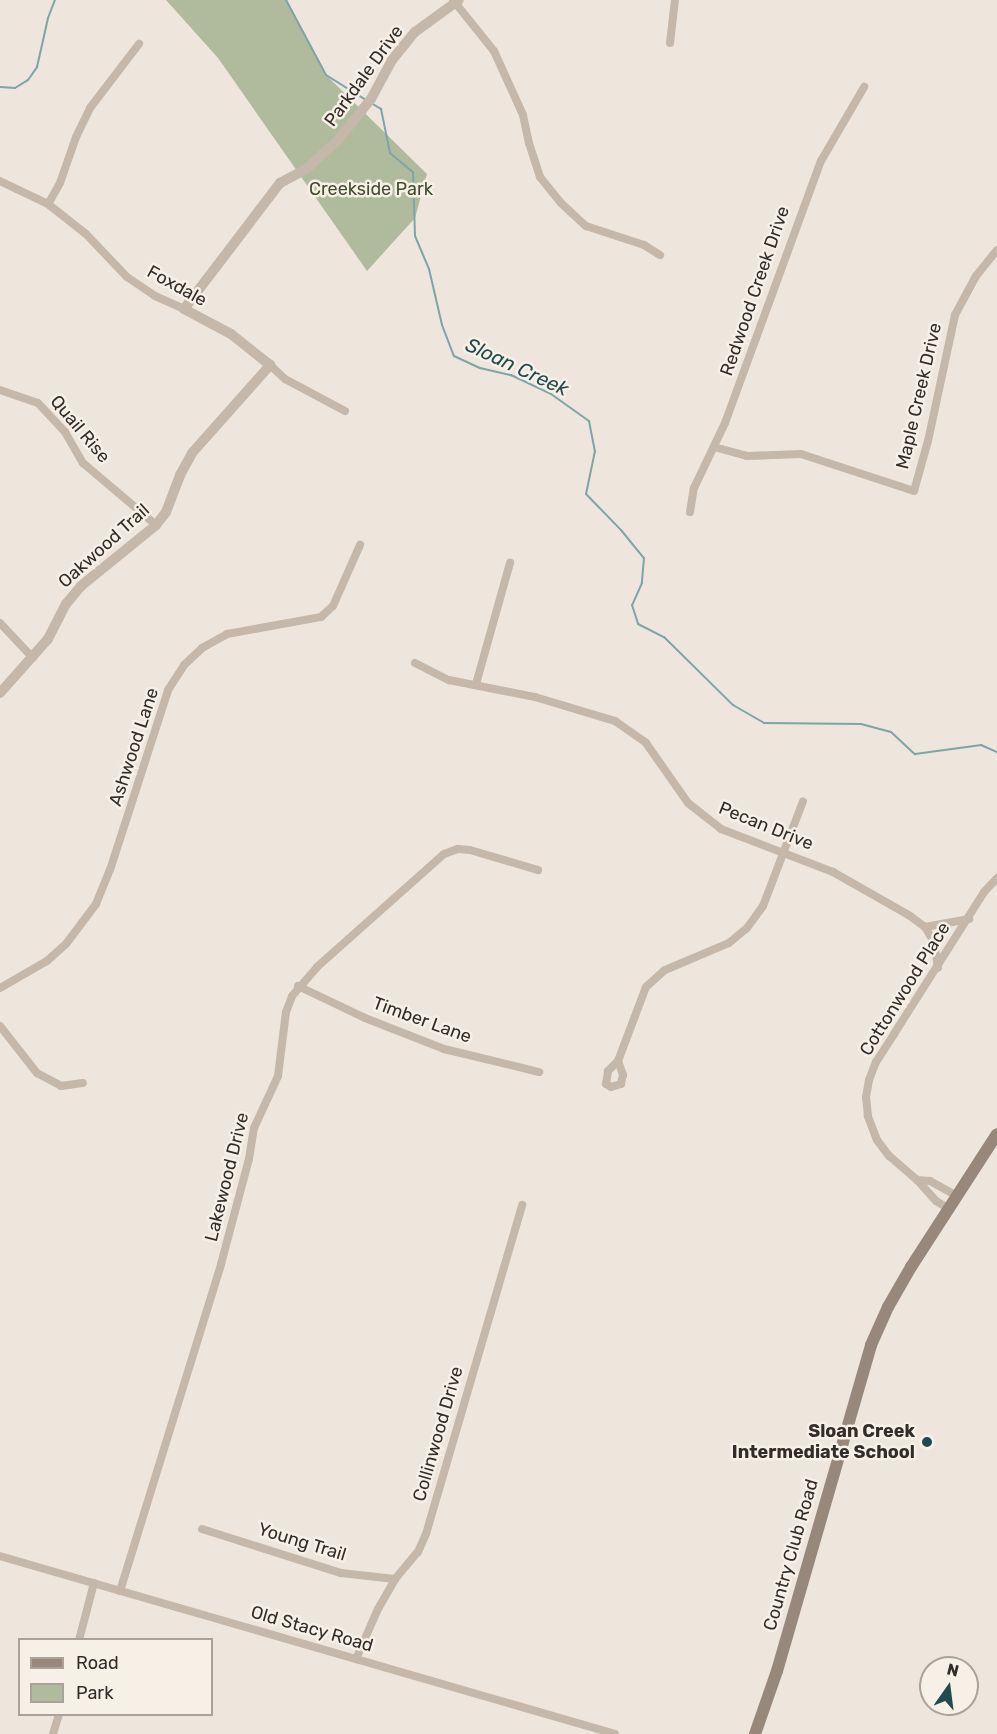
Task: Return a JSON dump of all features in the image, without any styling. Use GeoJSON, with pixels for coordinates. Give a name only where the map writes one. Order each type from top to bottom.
{"type":"FeatureCollection","features":[{"type":"Feature","properties":{"kind":"main road","name":"Country Club Road"},"geometry":{"type":"LineString","coordinates":[[755,1734],[777,1671],[871,1345],[888,1307],[957,1196],[996,1139]]}},
{"type":"Feature","properties":{"kind":"street"},"geometry":{"type":"LineString","coordinates":[[670,43],[675,0]]}},
{"type":"Feature","properties":{"kind":"street"},"geometry":{"type":"LineString","coordinates":[[456,1],[494,51],[523,115],[540,177],[561,203],[586,226],[644,245],[660,255]]}},
{"type":"Feature","properties":{"kind":"street","name":"Parkdale Drive"},"geometry":{"type":"LineString","coordinates":[[184,309],[280,183],[316,162],[350,126],[371,99],[392,60],[415,32],[456,1]]}},
{"type":"Feature","properties":{"kind":"street"},"geometry":{"type":"LineString","coordinates":[[48,204],[60,183],[76,137],[90,108],[139,44]]}},
{"type":"Feature","properties":{"kind":"street","name":"Redwood Creek Drive"},"geometry":{"type":"LineString","coordinates":[[690,512],[694,488],[714,447],[752,354],[798,216],[820,161],[864,87]]}},
{"type":"Feature","properties":{"kind":"street","name":"Foxdale"},"geometry":{"type":"LineString","coordinates":[[0,181],[48,204],[86,234],[127,277],[155,296],[231,334],[285,379],[345,411]]}},
{"type":"Feature","properties":{"kind":"street","name":"Maple Creek Drive"},"geometry":{"type":"LineString","coordinates":[[714,447],[747,456],[801,454],[914,490],[928,441],[955,315],[976,276],[997,250]]}},
{"type":"Feature","properties":{"kind":"street","name":"Oakwood Trail"},"geometry":{"type":"LineString","coordinates":[[0,693],[48,639],[66,604],[81,586],[156,525],[166,512],[180,475],[192,453],[270,365]]}},
{"type":"Feature","properties":{"kind":"street","name":"Quail Rise"},"geometry":{"type":"LineString","coordinates":[[0,390],[38,403],[65,432],[83,463],[156,525]]}},
{"type":"Feature","properties":{"kind":"street","name":"Ashwood Lane"},"geometry":{"type":"LineString","coordinates":[[0,988],[47,961],[66,944],[96,904],[110,870],[168,690],[184,665],[202,648],[227,634],[321,617],[333,606],[360,545]]}},
{"type":"Feature","properties":{"kind":"street"},"geometry":{"type":"LineString","coordinates":[[476,684],[510,563]]}},
{"type":"Feature","properties":{"kind":"street"},"geometry":{"type":"LineString","coordinates":[[0,623],[33,658]]}},
{"type":"Feature","properties":{"kind":"street","name":"Pecan Drive"},"geometry":{"type":"LineString","coordinates":[[415,663],[449,680],[536,697],[615,722],[646,743],[688,803],[721,829],[833,872],[925,927]]}},
{"type":"Feature","properties":{"kind":"street"},"geometry":{"type":"LineString","coordinates":[[618,1061],[646,987],[665,970],[729,944],[747,928],[763,906],[803,801]]}},
{"type":"Feature","properties":{"kind":"street","name":"Lakewood Drive"},"geometry":{"type":"LineString","coordinates":[[120,1591],[221,1264],[249,1160],[254,1128],[278,1076],[286,1012],[298,986],[444,854],[458,849],[470,850],[538,870]]}},
{"type":"Feature","properties":{"kind":"street","name":"Cottonwood Place"},"geometry":{"type":"LineString","coordinates":[[949,1209],[936,1201],[917,1180],[889,1156],[877,1140],[868,1116],[866,1097],[876,1062],[938,968],[984,892],[997,878]]}},
{"type":"Feature","properties":{"kind":"street"},"geometry":{"type":"LineString","coordinates":[[938,968],[934,942],[925,927],[969,919]]}},
{"type":"Feature","properties":{"kind":"street","name":"Timber Lane"},"geometry":{"type":"LineString","coordinates":[[298,986],[365,1018],[444,1049],[539,1072]]}},
{"type":"Feature","properties":{"kind":"street"},"geometry":{"type":"LineString","coordinates":[[0,1026],[37,1073],[62,1086],[83,1083]]}},
{"type":"Feature","properties":{"kind":"street","name":"Cottonwood Place"},"geometry":{"type":"LineString","coordinates":[[917,1180],[930,1181],[957,1196]]}},
{"type":"Feature","properties":{"kind":"street","name":"Collinwood Drive"},"geometry":{"type":"LineString","coordinates":[[356,1659],[395,1580],[418,1552],[426,1534],[522,1205]]}},
{"type":"Feature","properties":{"kind":"street","name":"Young Trail"},"geometry":{"type":"LineString","coordinates":[[202,1529],[341,1573],[395,1580]]}},
{"type":"Feature","properties":{"kind":"street","name":"Old Stacy Road"},"geometry":{"type":"LineString","coordinates":[[0,1556],[615,1734]]}},
{"type":"Feature","properties":{"kind":"street"},"geometry":{"type":"LineString","coordinates":[[80,1638],[94,1583]]}},
{"type":"Feature","properties":{"kind":"street"},"geometry":{"type":"LineString","coordinates":[[53,1734],[58,1716]]}},
{"type":"Feature","properties":{"kind":"green space","name":"Creekside Park"},"geometry":{"type":"Polygon","coordinates":[[[166,0],[287,0],[326,75],[427,174],[415,218],[367,271],[218,58],[166,0]]]}},
{"type":"Feature","properties":{"kind":"waterway"},"geometry":{"type":"LineString","coordinates":[[0,87],[15,88],[28,80],[37,67],[48,18],[55,0]]}},
{"type":"Feature","properties":{"kind":"waterway","name":"Sloan Creek"},"geometry":{"type":"LineString","coordinates":[[286,0],[326,75],[366,100]]}},
{"type":"Feature","properties":{"kind":"waterway","name":"Sloan Creek"},"geometry":{"type":"LineString","coordinates":[[371,103],[381,109],[390,153],[413,172],[415,236],[429,269],[442,325],[454,356],[480,368],[511,375],[551,394],[589,421],[595,451],[586,494],[644,558],[642,583],[632,605],[638,624],[664,637],[733,705],[764,723],[861,724],[891,732],[915,754],[981,745],[997,752]]}},
{"type":"Feature","properties":{"kind":"place","name":"Sloan Creek Intermediate School"},"geometry":{"type":"Point","coordinates":[927,1442]}}]}
